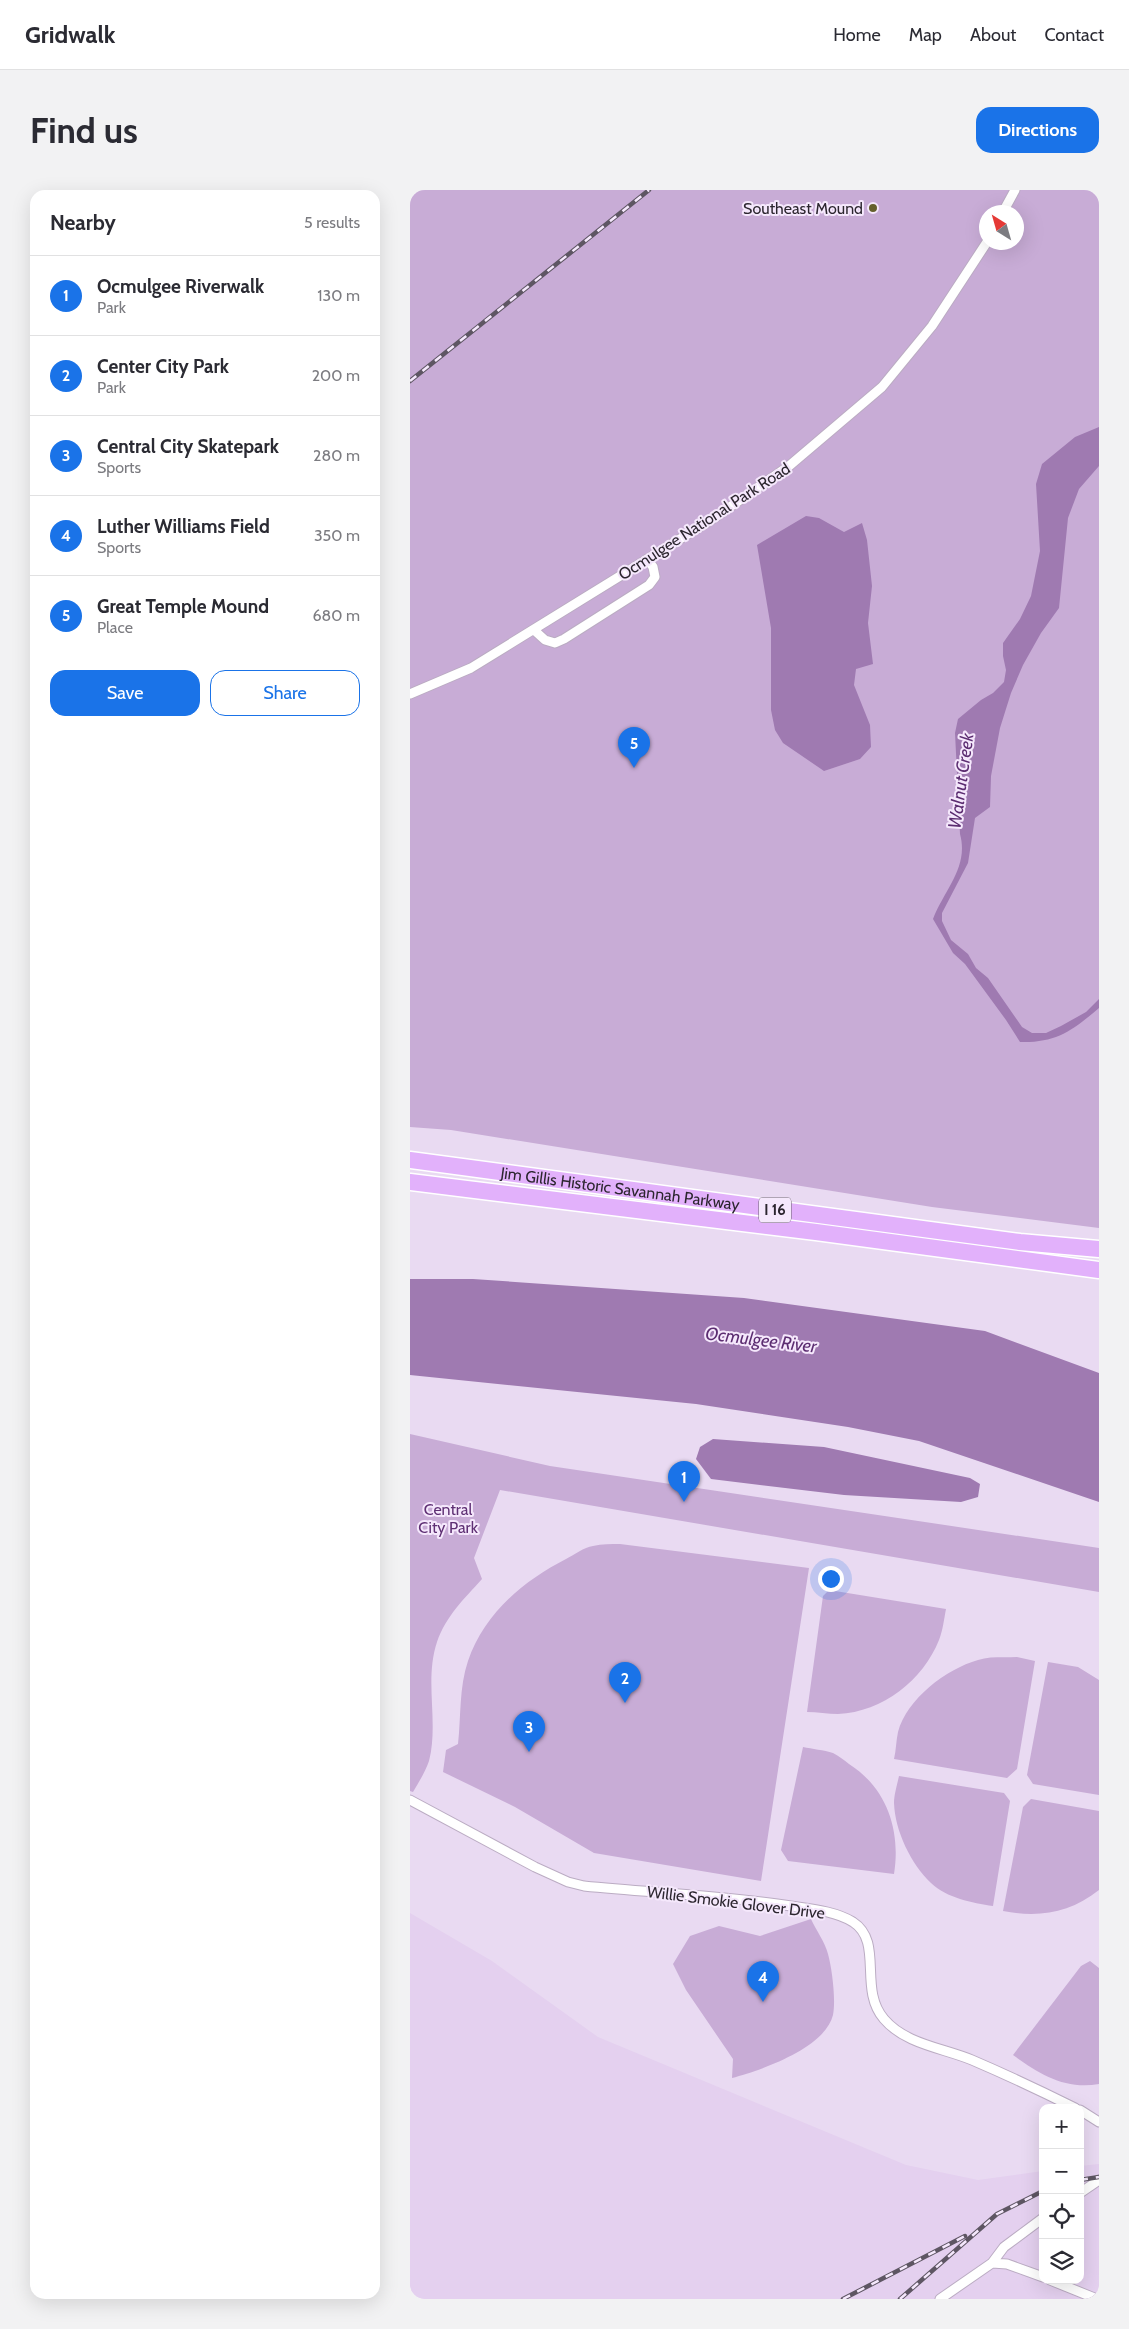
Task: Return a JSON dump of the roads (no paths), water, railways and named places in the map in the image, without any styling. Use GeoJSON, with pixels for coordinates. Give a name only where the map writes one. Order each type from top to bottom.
{"type":"FeatureCollection","features":[{"type":"Feature","properties":{"kind":"highway","name":"Jim Gillis Historic Savannah Parkway"},"geometry":{"type":"LineString","coordinates":[[410,1160],[980,1237],[1099,1249]]}},
{"type":"Feature","properties":{"kind":"highway","name":"Jim Gillis Historic Savannah Parkway"},"geometry":{"type":"LineString","coordinates":[[410,1182],[1099,1270]]}},
{"type":"Feature","properties":{"kind":"street"},"geometry":{"type":"LineString","coordinates":[[1007,205],[1015,190]]}},
{"type":"Feature","properties":{"kind":"street","name":"Ocmulgee National Park Road"},"geometry":{"type":"LineString","coordinates":[[410,694],[471,668],[714,518],[789,466],[870,398],[912,353],[982,250]]}},
{"type":"Feature","properties":{"kind":"street"},"geometry":{"type":"LineString","coordinates":[[534,630],[545,640],[555,643],[564,639],[649,585],[655,577],[653,567],[647,559]]}},
{"type":"Feature","properties":{"kind":"street","name":"Willie Smokie Glover Drive"},"geometry":{"type":"LineString","coordinates":[[410,1800],[535,1867],[568,1882],[584,1886],[695,1894],[765,1902],[822,1911],[848,1919],[867,1938],[871,1992],[874,2003],[878,2012],[893,2028],[919,2042],[987,2067],[1066,2104]]}},
{"type":"Feature","properties":{"kind":"street"},"geometry":{"type":"LineString","coordinates":[[1084,2113],[1099,2122]]}},
{"type":"Feature","properties":{"kind":"street"},"geometry":{"type":"LineString","coordinates":[[1084,2190],[1099,2180]]}},
{"type":"Feature","properties":{"kind":"street"},"geometry":{"type":"LineString","coordinates":[[940,2299],[992,2263],[1004,2247],[1039,2221]]}},
{"type":"Feature","properties":{"kind":"street"},"geometry":{"type":"LineString","coordinates":[[992,2263],[1007,2264],[1039,2276]]}},
{"type":"Feature","properties":{"kind":"street"},"geometry":{"type":"LineString","coordinates":[[1060,2284],[1096,2299]]}},
{"type":"Feature","properties":{"kind":"water","name":"Walnut Creek"},"geometry":{"type":"Polygon","coordinates":[[[1099,427],[1099,466],[1079,489],[1068,518],[1059,608],[1041,633],[1023,665],[1011,693],[1000,728],[991,776],[990,807],[975,818],[968,863],[942,913],[942,921],[951,940],[968,954],[976,968],[988,978],[1022,1027],[1032,1033],[1046,1033],[1061,1026],[1086,1012],[1099,999],[1099,1008],[1063,1034],[1044,1040],[1020,1042],[965,964],[953,953],[933,919],[959,867],[961,857],[962,846],[955,733],[958,719],[981,700],[993,693],[1004,682],[1006,670],[1003,643],[1020,619],[1031,596],[1040,551],[1036,484],[1042,464],[1075,437],[1099,427]]]}},
{"type":"Feature","properties":{"kind":"water"},"geometry":{"type":"Polygon","coordinates":[[[806,516],[819,518],[844,532],[862,523],[867,540],[872,586],[868,623],[873,664],[856,669],[854,685],[870,725],[871,747],[860,759],[824,771],[783,743],[775,730],[771,710],[771,628],[757,545],[806,516]]]}},
{"type":"Feature","properties":{"kind":"water","name":"Ocmulgee River"},"geometry":{"type":"Polygon","coordinates":[[[410,1279],[473,1279],[744,1298],[985,1331],[1099,1373],[1099,1502],[919,1441],[848,1427],[696,1404],[410,1375],[410,1279]]]}},
{"type":"Feature","properties":{"kind":"water"},"geometry":{"type":"Polygon","coordinates":[[[713,1439],[824,1447],[970,1478],[980,1484],[978,1497],[961,1502],[844,1495],[711,1479],[696,1459],[700,1447],[713,1439]]]}},
{"type":"Feature","properties":{"kind":"railway"},"geometry":{"type":"LineString","coordinates":[[410,381],[649,190]]}},
{"type":"Feature","properties":{"kind":"railway"},"geometry":{"type":"LineString","coordinates":[[1084,2179],[1099,2177]]}},
{"type":"Feature","properties":{"kind":"railway"},"geometry":{"type":"LineString","coordinates":[[900,2299],[997,2214],[1039,2193]]}},
{"type":"Feature","properties":{"kind":"railway"},"geometry":{"type":"LineString","coordinates":[[843,2299],[965,2236]]}},
{"type":"Feature","properties":{"kind":"place","name":"Southeast Mound"},"geometry":{"type":"Point","coordinates":[873,208]}},
{"type":"Feature","properties":{"kind":"place","name":"Great Temple Mound"},"geometry":{"type":"Point","coordinates":[634,768]}},
{"type":"Feature","properties":{"kind":"place","name":"Ocmulgee Riverwalk"},"geometry":{"type":"Point","coordinates":[684,1502]}},
{"type":"Feature","properties":{"kind":"place","name":"Center City Park"},"geometry":{"type":"Point","coordinates":[625,1703]}},
{"type":"Feature","properties":{"kind":"place","name":"Central City Skatepark"},"geometry":{"type":"Point","coordinates":[529,1752]}},
{"type":"Feature","properties":{"kind":"place","name":"Luther Williams Field"},"geometry":{"type":"Point","coordinates":[763,2002]}},
{"type":"Feature","properties":{"kind":"park label","name":"Central City Park"},"geometry":{"type":"Point","coordinates":[448,1518]}}]}
